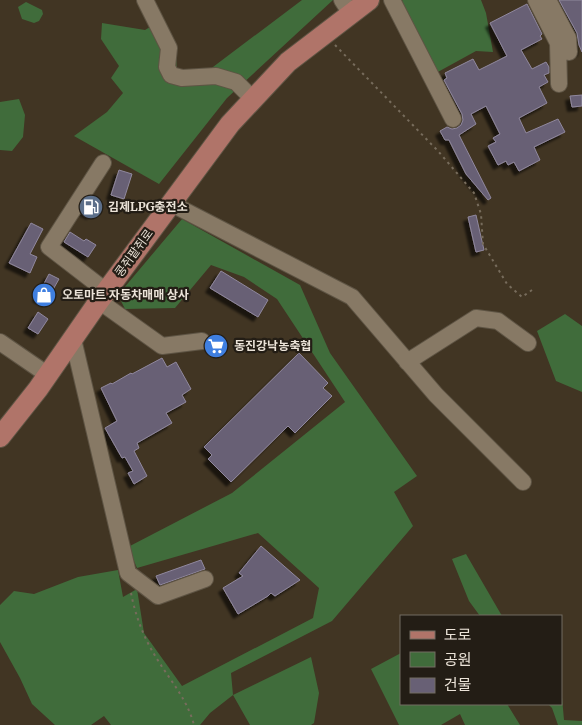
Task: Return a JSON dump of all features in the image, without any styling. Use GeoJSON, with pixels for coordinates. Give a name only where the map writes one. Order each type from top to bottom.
{"type":"FeatureCollection","features":[{"type":"Feature","properties":{"kind":"main road","name":"콩쥐팥쥐로"},"geometry":{"type":"LineString","coordinates":[[0,437],[48,375],[102,296],[230,124],[288,62],[324,34],[346,7],[369,0]]}},
{"type":"Feature","properties":{"kind":"street"},"geometry":{"type":"LineString","coordinates":[[145,0],[169,48],[167,67],[171,75],[182,78],[216,76],[236,82],[253,99]]}},
{"type":"Feature","properties":{"kind":"street"},"geometry":{"type":"LineString","coordinates":[[392,0],[453,119]]}},
{"type":"Feature","properties":{"kind":"street"},"geometry":{"type":"LineString","coordinates":[[536,0],[558,43],[559,84]]}},
{"type":"Feature","properties":{"kind":"street"},"geometry":{"type":"LineString","coordinates":[[548,0],[568,38],[569,52]]}},
{"type":"Feature","properties":{"kind":"street"},"geometry":{"type":"LineString","coordinates":[[103,163],[49,247],[102,296],[162,346],[202,341]]}},
{"type":"Feature","properties":{"kind":"street"},"geometry":{"type":"LineString","coordinates":[[170,203],[352,297],[436,395],[523,482]]}},
{"type":"Feature","properties":{"kind":"street"},"geometry":{"type":"LineString","coordinates":[[407,362],[476,318],[498,320],[528,343]]}},
{"type":"Feature","properties":{"kind":"street"},"geometry":{"type":"LineString","coordinates":[[73,339],[128,573],[158,596],[204,579]]}},
{"type":"Feature","properties":{"kind":"street"},"geometry":{"type":"LineString","coordinates":[[0,342],[48,375]]}},
{"type":"Feature","properties":{"kind":"path"},"geometry":{"type":"LineString","coordinates":[[324,34],[438,151],[474,193],[481,214],[483,244],[507,284],[522,297],[532,290]]}},
{"type":"Feature","properties":{"kind":"path"},"geometry":{"type":"LineString","coordinates":[[128,573],[134,611],[153,653],[190,709],[194,725]]}},
{"type":"Feature","properties":{"kind":"green space"},"geometry":{"type":"Polygon","coordinates":[[[302,0],[333,0],[227,98],[159,184],[74,136],[107,112],[123,93],[111,78],[119,66],[101,39],[102,23],[145,30],[150,27],[176,54],[177,72],[209,70],[302,0]]]}},
{"type":"Feature","properties":{"kind":"green space"},"geometry":{"type":"Polygon","coordinates":[[[481,0],[486,13],[493,52],[476,51],[436,73],[401,1],[481,0]]]}},
{"type":"Feature","properties":{"kind":"green space"},"geometry":{"type":"Polygon","coordinates":[[[26,2],[42,10],[43,14],[39,21],[34,23],[22,19],[18,7],[26,2]]]}},
{"type":"Feature","properties":{"kind":"green space"},"geometry":{"type":"Polygon","coordinates":[[[19,99],[25,115],[23,137],[12,151],[0,150],[0,102],[19,99]]]}},
{"type":"Feature","properties":{"kind":"green space"},"geometry":{"type":"Polygon","coordinates":[[[182,219],[300,285],[330,353],[417,476],[394,492],[413,526],[332,621],[231,673],[233,695],[210,713],[200,725],[111,725],[104,716],[91,725],[55,725],[32,704],[0,642],[0,605],[14,591],[34,594],[78,577],[118,570],[123,597],[137,589],[144,633],[182,686],[313,618],[319,588],[258,533],[137,568],[128,547],[232,493],[345,402],[277,299],[244,277],[211,265],[175,308],[125,309],[118,295],[182,219]]]}},
{"type":"Feature","properties":{"kind":"green space"},"geometry":{"type":"Polygon","coordinates":[[[565,314],[582,326],[582,392],[556,381],[537,331],[565,314]]]}},
{"type":"Feature","properties":{"kind":"green space"},"geometry":{"type":"Polygon","coordinates":[[[466,554],[501,615],[479,615],[469,601],[452,559],[466,554]]]}},
{"type":"Feature","properties":{"kind":"green space"},"geometry":{"type":"Polygon","coordinates":[[[400,654],[400,705],[508,705],[520,725],[465,725],[460,714],[441,725],[399,725],[371,669],[400,654]]]}},
{"type":"Feature","properties":{"kind":"green space"},"geometry":{"type":"Polygon","coordinates":[[[311,657],[319,693],[314,723],[311,725],[250,725],[233,695],[311,657]]]}},
{"type":"Feature","properties":{"kind":"green space"},"geometry":{"type":"Polygon","coordinates":[[[562,697],[564,720],[582,721],[582,725],[558,725],[552,708],[549,705],[562,705],[562,697]]]}},
{"type":"Feature","properties":{"kind":"building"},"geometry":{"type":"Polygon","coordinates":[[[559,0],[582,0],[582,52],[577,33],[559,0]]]}},
{"type":"Feature","properties":{"kind":"building"},"geometry":{"type":"Polygon","coordinates":[[[527,4],[542,34],[540,36],[542,39],[521,50],[532,69],[546,62],[549,67],[549,73],[544,75],[548,82],[539,87],[547,103],[519,118],[526,133],[558,119],[565,132],[534,147],[540,160],[519,171],[514,162],[508,165],[506,161],[498,165],[488,146],[496,142],[493,138],[500,134],[486,106],[471,114],[476,124],[459,135],[491,198],[488,200],[466,174],[449,140],[445,140],[440,131],[447,127],[457,128],[463,120],[462,114],[444,80],[447,78],[445,73],[473,59],[479,70],[507,56],[490,23],[527,4]]]}},
{"type":"Feature","properties":{"kind":"building"},"geometry":{"type":"Polygon","coordinates":[[[582,95],[582,106],[572,107],[570,96],[582,95]]]}},
{"type":"Feature","properties":{"kind":"building"},"geometry":{"type":"Polygon","coordinates":[[[119,170],[132,174],[124,199],[111,195],[119,170]]]}},
{"type":"Feature","properties":{"kind":"building"},"geometry":{"type":"Polygon","coordinates":[[[92,198],[99,203],[91,215],[84,211],[92,198]]]}},
{"type":"Feature","properties":{"kind":"building"},"geometry":{"type":"Polygon","coordinates":[[[476,215],[484,250],[476,252],[468,217],[476,215]]]}},
{"type":"Feature","properties":{"kind":"building"},"geometry":{"type":"Polygon","coordinates":[[[31,223],[43,229],[30,254],[37,257],[30,273],[9,263],[31,223]]]}},
{"type":"Feature","properties":{"kind":"building"},"geometry":{"type":"Polygon","coordinates":[[[70,232],[84,241],[86,239],[96,245],[88,257],[64,242],[70,232]]]}},
{"type":"Feature","properties":{"kind":"building"},"geometry":{"type":"Polygon","coordinates":[[[221,271],[268,300],[258,317],[210,288],[221,271]]]}},
{"type":"Feature","properties":{"kind":"building"},"geometry":{"type":"Polygon","coordinates":[[[49,274],[59,279],[46,302],[37,297],[49,274]]]}},
{"type":"Feature","properties":{"kind":"building"},"geometry":{"type":"Polygon","coordinates":[[[38,312],[48,319],[38,334],[28,328],[38,312]]]}},
{"type":"Feature","properties":{"kind":"building"},"geometry":{"type":"Polygon","coordinates":[[[299,353],[328,383],[323,388],[332,396],[295,433],[288,426],[231,482],[208,459],[212,455],[204,447],[299,353]]]}},
{"type":"Feature","properties":{"kind":"building"},"geometry":{"type":"Polygon","coordinates":[[[162,358],[167,367],[176,362],[191,389],[182,395],[186,402],[166,413],[172,423],[137,443],[139,448],[134,451],[147,476],[134,484],[128,473],[133,471],[125,457],[122,458],[105,428],[117,421],[101,388],[162,358]]]}},
{"type":"Feature","properties":{"kind":"building"},"geometry":{"type":"Polygon","coordinates":[[[261,546],[300,580],[275,596],[271,593],[238,614],[223,588],[243,576],[239,573],[261,546]]]}},
{"type":"Feature","properties":{"kind":"building"},"geometry":{"type":"Polygon","coordinates":[[[201,560],[205,569],[160,585],[156,576],[201,560]]]}},
{"type":"Feature","properties":{"kind":"place","name":"김제LPG충전소"},"geometry":{"type":"Point","coordinates":[91,207]}},
{"type":"Feature","properties":{"kind":"place","name":"오토마트 자동차매매 상사"},"geometry":{"type":"Point","coordinates":[44,295]}},
{"type":"Feature","properties":{"kind":"place","name":"동진강낙농축협"},"geometry":{"type":"Point","coordinates":[216,346]}}]}
